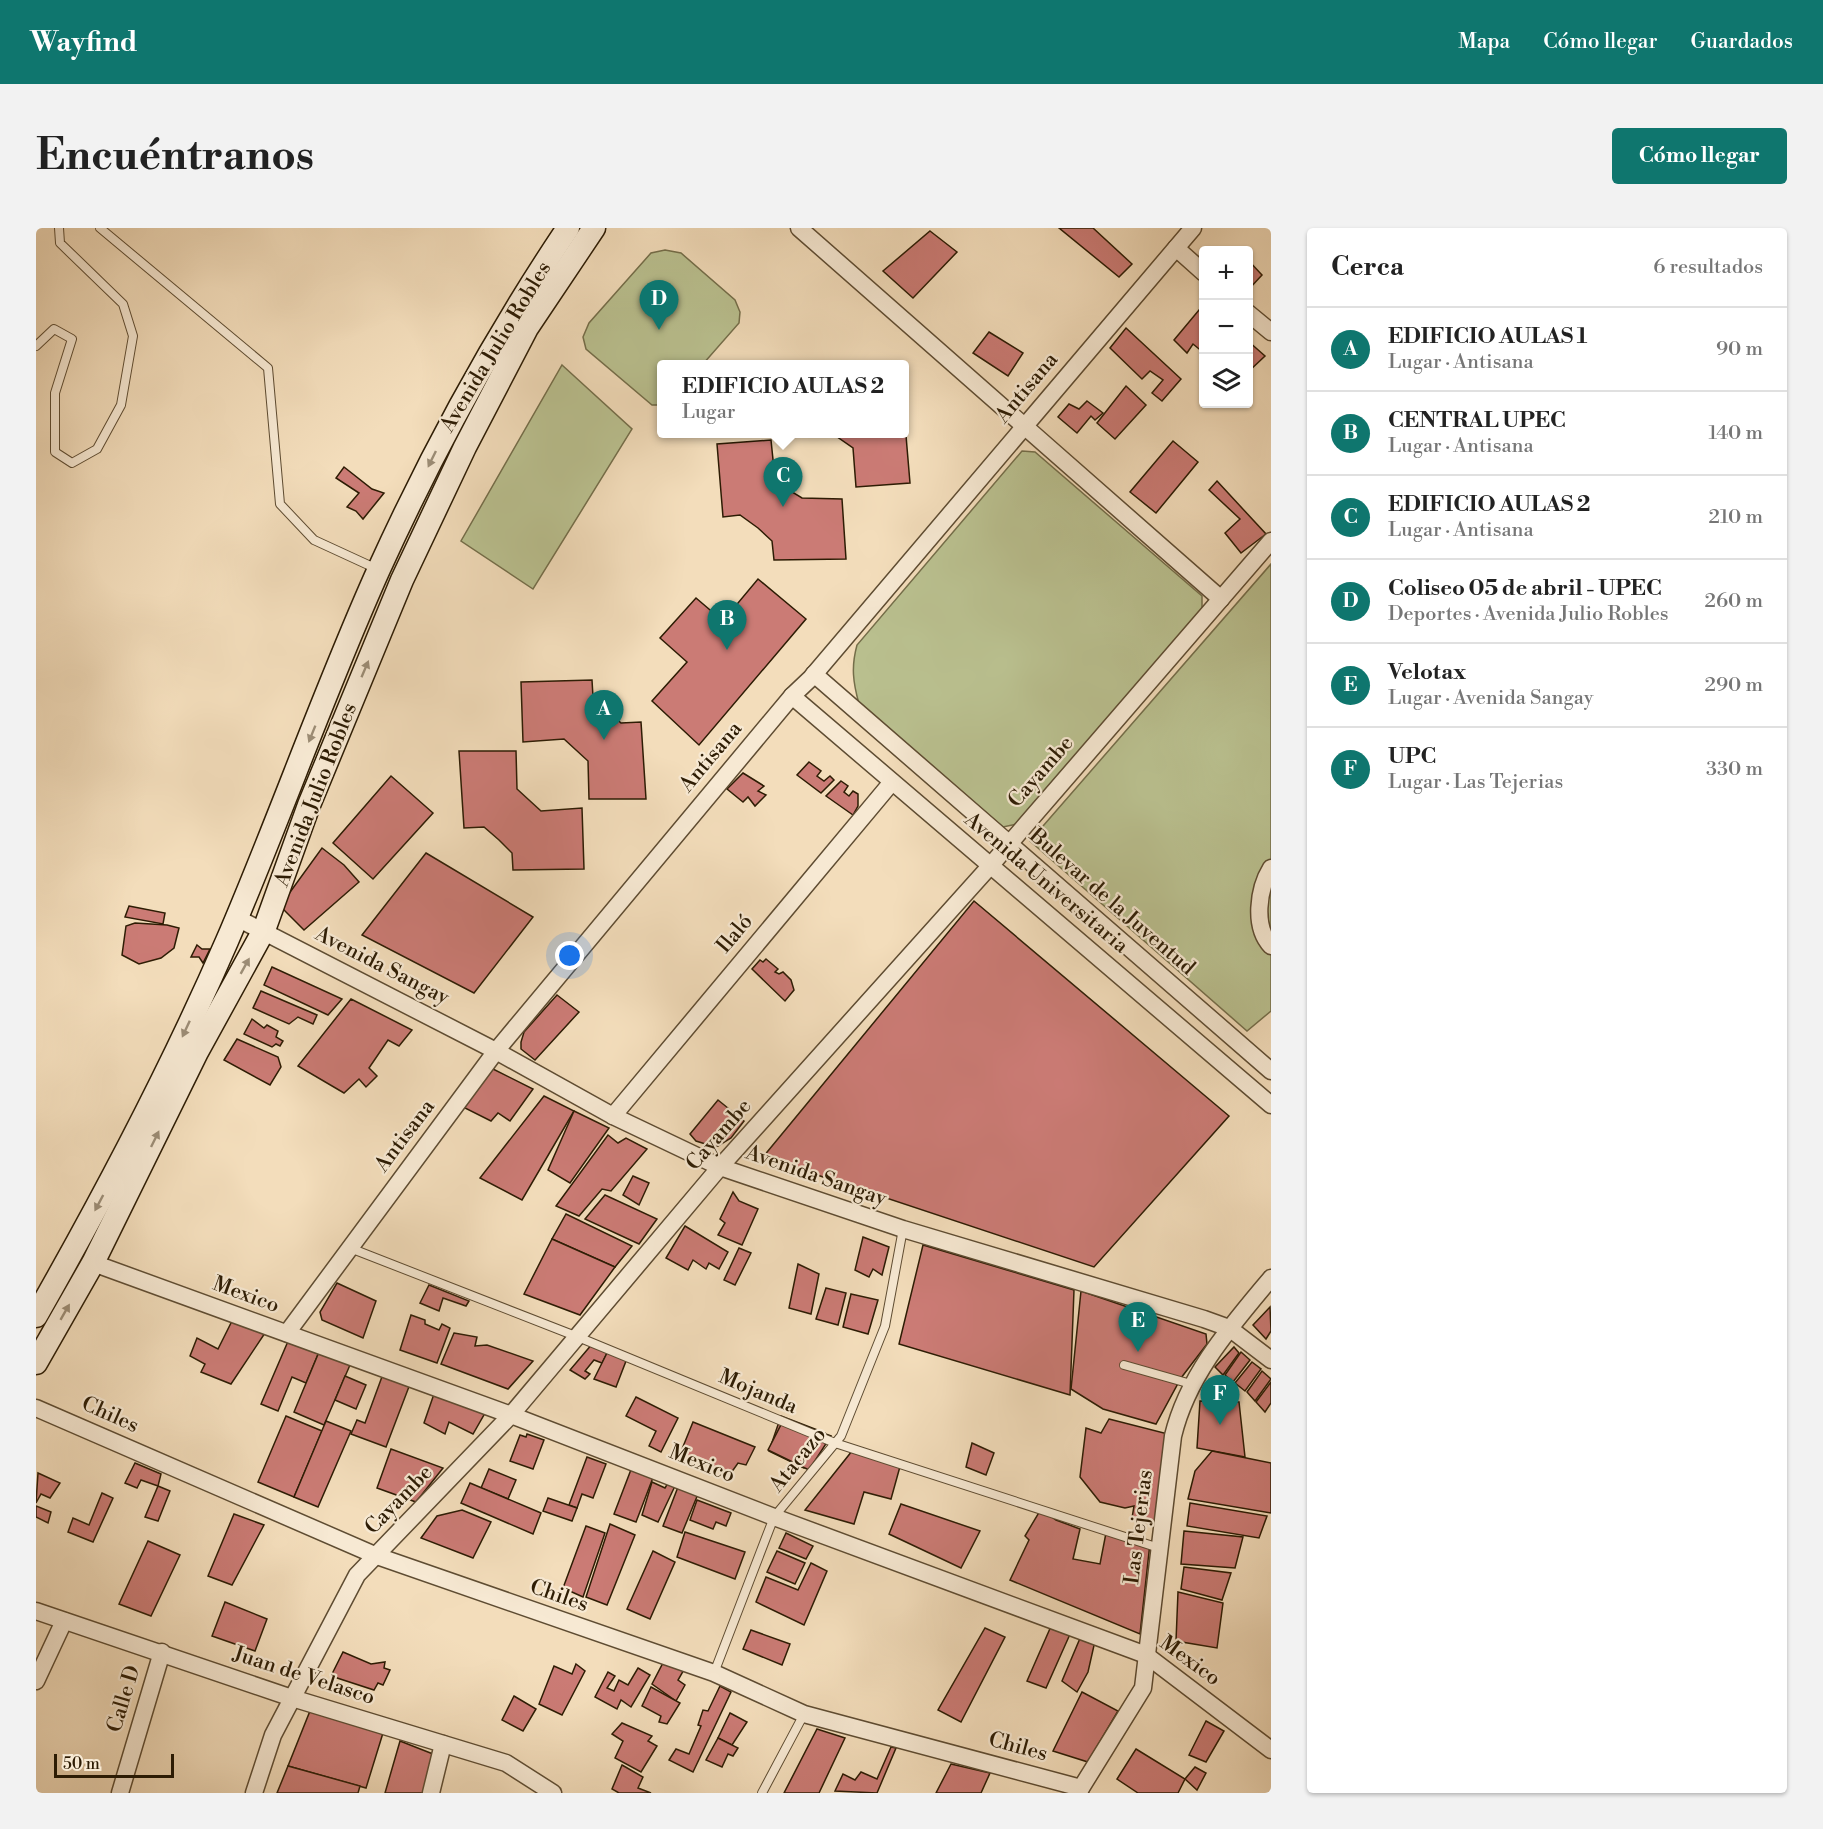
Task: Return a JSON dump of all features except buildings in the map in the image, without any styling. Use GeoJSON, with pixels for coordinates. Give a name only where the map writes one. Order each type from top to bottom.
{"type":"FeatureCollection","features":[{"type":"Feature","properties":{"kind":"main road","name":"Avenida Julio Robles"},"geometry":{"type":"LineString","coordinates":[[36,1316],[132,1140],[237,918],[379,570],[448,426],[512,312],[568,228]]}},
{"type":"Feature","properties":{"kind":"main road","name":"Avenida Julio Robles"},"geometry":{"type":"LineString","coordinates":[[36,1363],[93,1263],[197,1052],[264,930],[309,805],[407,570],[465,447],[527,328],[594,228]]}},
{"type":"Feature","properties":{"kind":"street"},"geometry":{"type":"LineString","coordinates":[[799,228],[1221,599]]}},
{"type":"Feature","properties":{"kind":"street","name":"Antisana"},"geometry":{"type":"LineString","coordinates":[[286,1334],[496,1051],[792,696],[814,674],[1193,228]]}},
{"type":"Feature","properties":{"kind":"street"},"geometry":{"type":"LineString","coordinates":[[1176,248],[1199,269]]}},
{"type":"Feature","properties":{"kind":"street"},"geometry":{"type":"LineString","coordinates":[[1253,317],[1271,332]]}},
{"type":"Feature","properties":{"kind":"street","name":"Cayambe"},"geometry":{"type":"LineString","coordinates":[[254,1793],[273,1735],[357,1575],[511,1415],[720,1167],[990,865],[1271,541]]}},
{"type":"Feature","properties":{"kind":"street","name":"Bulevar de la Juventud"},"geometry":{"type":"LineString","coordinates":[[814,674],[1271,1071]]}},
{"type":"Feature","properties":{"kind":"street","name":"Avenida Universitaria"},"geometry":{"type":"LineString","coordinates":[[792,696],[1271,1105]]}},
{"type":"Feature","properties":{"kind":"street","name":"Ilaló"},"geometry":{"type":"LineString","coordinates":[[613,1116],[892,782]]}},
{"type":"Feature","properties":{"kind":"street"},"geometry":{"type":"LineString","coordinates":[[1271,868],[1264,880],[1260,914],[1262,932],[1271,946]]}},
{"type":"Feature","properties":{"kind":"street","name":"Avenida Sangay"},"geometry":{"type":"LineString","coordinates":[[237,918],[496,1051],[613,1116],[720,1167],[903,1229],[1229,1328],[1271,1360]]}},
{"type":"Feature","properties":{"kind":"street","name":"Mexico"},"geometry":{"type":"LineString","coordinates":[[93,1263],[511,1415],[774,1517],[1146,1655],[1271,1750]]}},
{"type":"Feature","properties":{"kind":"street","name":"Las Tejerias"},"geometry":{"type":"LineString","coordinates":[[1082,1791],[1143,1688],[1173,1436],[1191,1384],[1229,1328],[1271,1278]]}},
{"type":"Feature","properties":{"kind":"street","name":"Chiles"},"geometry":{"type":"LineString","coordinates":[[36,1408],[377,1556],[714,1673],[804,1714],[1082,1791]]}},
{"type":"Feature","properties":{"kind":"street","name":"Juan de Velasco"},"geometry":{"type":"LineString","coordinates":[[36,1611],[292,1698],[506,1763],[553,1793]]}},
{"type":"Feature","properties":{"kind":"street"},"geometry":{"type":"LineString","coordinates":[[36,1681],[64,1621]]}},
{"type":"Feature","properties":{"kind":"street","name":"Calle D"},"geometry":{"type":"LineString","coordinates":[[120,1793],[162,1652]]}},
{"type":"Feature","properties":{"kind":"street"},"geometry":{"type":"LineString","coordinates":[[430,1793],[443,1744]]}},
{"type":"Feature","properties":{"kind":"lane"},"geometry":{"type":"LineString","coordinates":[[36,346],[54,329],[72,339],[55,393],[55,452],[72,463],[97,449],[121,405],[133,336],[123,304],[60,243],[58,228]]}},
{"type":"Feature","properties":{"kind":"lane"},"geometry":{"type":"LineString","coordinates":[[100,228],[268,368],[280,504],[314,540],[379,570]]}},
{"type":"Feature","properties":{"kind":"lane","name":"Atacazo"},"geometry":{"type":"LineString","coordinates":[[714,1673],[774,1517],[841,1436],[885,1326],[903,1229]]}},
{"type":"Feature","properties":{"kind":"lane","name":"Mojanda"},"geometry":{"type":"LineString","coordinates":[[350,1248],[578,1337],[835,1443],[1159,1548]]}},
{"type":"Feature","properties":{"kind":"lane"},"geometry":{"type":"LineString","coordinates":[[1124,1365],[1191,1384]]}},
{"type":"Feature","properties":{"kind":"lane"},"geometry":{"type":"LineString","coordinates":[[762,1793],[804,1714]]}},
{"type":"Feature","properties":{"kind":"green space"},"geometry":{"type":"Polygon","coordinates":[[[665,250],[681,253],[735,300],[740,312],[739,323],[707,360],[657,360],[657,405],[652,405],[586,349],[583,337],[589,323],[651,253],[665,250]]]}},
{"type":"Feature","properties":{"kind":"green space"},"geometry":{"type":"Polygon","coordinates":[[[562,365],[632,429],[533,589],[461,541],[562,365]]]}},
{"type":"Feature","properties":{"kind":"green space"},"geometry":{"type":"Polygon","coordinates":[[[1022,451],[1035,452],[1202,596],[1202,612],[1017,824],[1003,827],[859,704],[853,668],[857,645],[1022,451]]]}},
{"type":"Feature","properties":{"kind":"green space"},"geometry":{"type":"Polygon","coordinates":[[[1271,564],[1271,1011],[1247,1031],[1030,841],[1271,564]]]}},
{"type":"Feature","properties":{"kind":"place","name":"Coliseo 05 de abril - UPEC"},"geometry":{"type":"Point","coordinates":[659,330]}},
{"type":"Feature","properties":{"kind":"place","name":"EDIFICIO AULAS 2"},"geometry":{"type":"Point","coordinates":[783,507]}},
{"type":"Feature","properties":{"kind":"place","name":"CENTRAL UPEC"},"geometry":{"type":"Point","coordinates":[727,650]}},
{"type":"Feature","properties":{"kind":"place","name":"EDIFICIO AULAS 1"},"geometry":{"type":"Point","coordinates":[604,740]}},
{"type":"Feature","properties":{"kind":"place","name":"Velotax"},"geometry":{"type":"Point","coordinates":[1138,1352]}},
{"type":"Feature","properties":{"kind":"place","name":"UPC"},"geometry":{"type":"Point","coordinates":[1220,1425]}}]}
